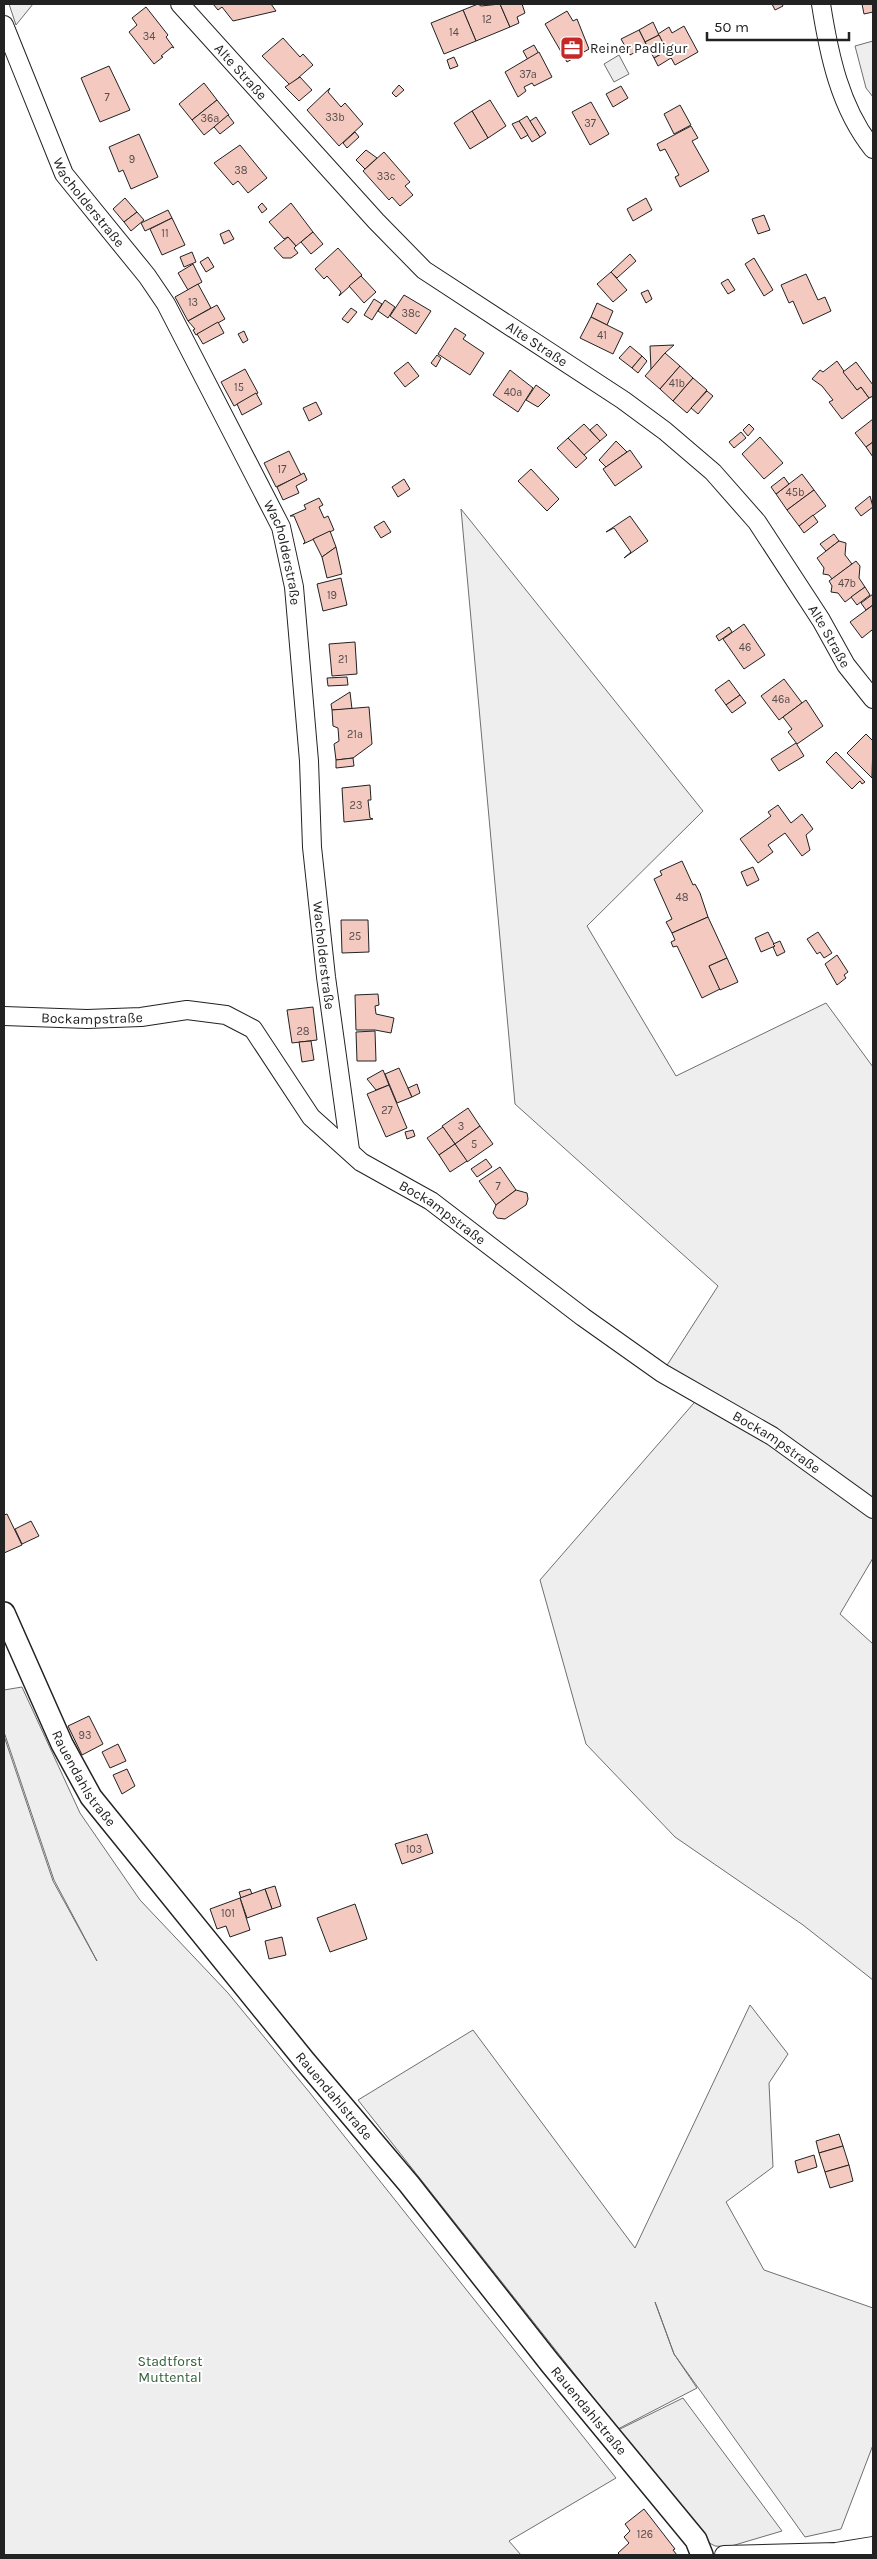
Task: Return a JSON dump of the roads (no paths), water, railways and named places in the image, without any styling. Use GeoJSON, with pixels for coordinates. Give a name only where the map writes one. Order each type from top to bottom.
{"type":"FeatureCollection","features":[{"type":"Feature","properties":{"kind":"street","name":"Alte Straße"},"geometry":{"type":"LineString","coordinates":[[180,4],[376,221],[424,270],[623,400],[665,431],[713,472],[757,522],[821,620],[846,665],[873,699]]}},
{"type":"Feature","properties":{"kind":"street"},"geometry":{"type":"LineString","coordinates":[[821,4],[831,58],[848,111],[873,149]]}},
{"type":"Feature","properties":{"kind":"street","name":"Wacholderstraße"},"geometry":{"type":"LineString","coordinates":[[4,25],[64,174],[147,276],[166,304],[281,527],[294,587],[309,760],[313,857],[326,977],[350,1150]]}},
{"type":"Feature","properties":{"kind":"street","name":"Bockampstraße"},"geometry":{"type":"LineString","coordinates":[[4,1016],[87,1020],[141,1017],[187,1010],[226,1015],[253,1029],[311,1117],[328,1134],[350,1150],[361,1162],[431,1201],[583,1317],[662,1373],[772,1436],[873,1509]]}},
{"type":"Feature","properties":{"kind":"street","name":"Rauendahlstraße"},"geometry":{"type":"LineString","coordinates":[[4,1613],[62,1744],[91,1797],[696,2540],[702,2555]]}},
{"type":"Feature","properties":{"kind":"street"},"geometry":{"type":"LineString","coordinates":[[724,2555],[836,2552],[873,2546]]}},
{"type":"Feature","properties":{"kind":"place","name":"Reiner Padligur"},"geometry":{"type":"Point","coordinates":[572,48]}},
{"type":"Feature","properties":{"kind":"park label","name":"Stadtforst Muttental"},"geometry":{"type":"Point","coordinates":[170,2370]}}]}
